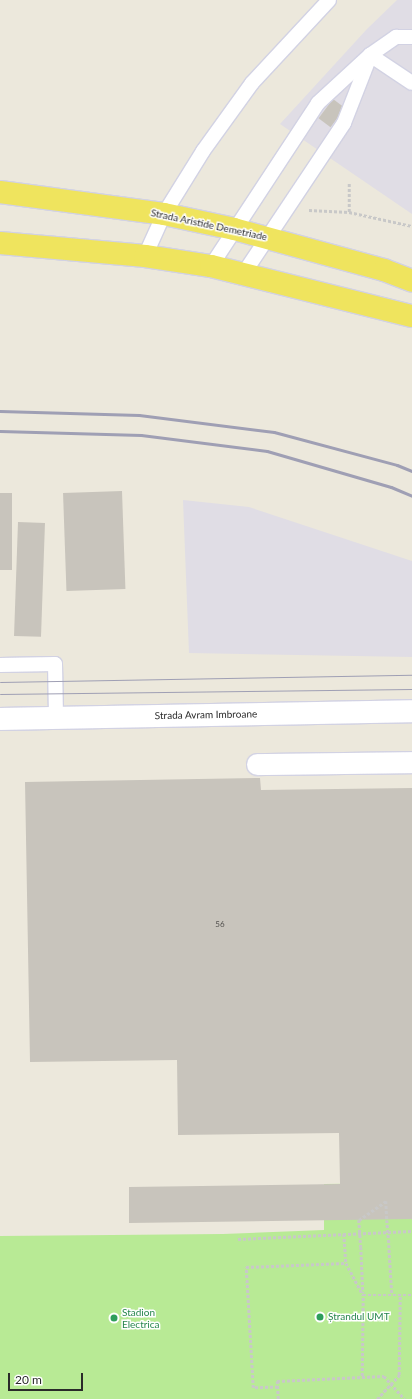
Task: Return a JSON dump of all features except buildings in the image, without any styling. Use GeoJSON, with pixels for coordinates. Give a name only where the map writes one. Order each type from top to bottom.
{"type":"FeatureCollection","features":[{"type":"Feature","properties":{"kind":"main road","name":"Strada Aristide Demetriade"},"geometry":{"type":"LineString","coordinates":[[0,192],[164,214],[267,236],[384,270],[412,281]]}},
{"type":"Feature","properties":{"kind":"main road"},"geometry":{"type":"LineString","coordinates":[[0,243],[146,256],[211,266],[412,316]]}},
{"type":"Feature","properties":{"kind":"street","name":"Strada Avram Imbroane"},"geometry":{"type":"LineString","coordinates":[[0,719],[412,711]]}},
{"type":"Feature","properties":{"kind":"street"},"geometry":{"type":"LineString","coordinates":[[257,764],[412,762]]}},
{"type":"Feature","properties":{"kind":"lane"},"geometry":{"type":"LineString","coordinates":[[146,256],[164,214],[203,151],[252,83],[328,0]]}},
{"type":"Feature","properties":{"kind":"lane"},"geometry":{"type":"LineString","coordinates":[[211,266],[318,103],[370,55],[396,37],[412,37]]}},
{"type":"Feature","properties":{"kind":"lane"},"geometry":{"type":"LineString","coordinates":[[370,55],[412,84]]}},
{"type":"Feature","properties":{"kind":"lane"},"geometry":{"type":"LineString","coordinates":[[244,273],[267,236],[344,123],[370,55]]}},
{"type":"Feature","properties":{"kind":"lane"},"geometry":{"type":"LineString","coordinates":[[0,665],[54,664],[56,718]]}},
{"type":"Feature","properties":{"kind":"path"},"geometry":{"type":"LineString","coordinates":[[348,212],[349,182]]}},
{"type":"Feature","properties":{"kind":"path"},"geometry":{"type":"LineString","coordinates":[[362,1376],[363,1295],[359,1220],[386,1201],[392,1295]]}},
{"type":"Feature","properties":{"kind":"path"},"geometry":{"type":"LineString","coordinates":[[238,1239],[412,1231]]}},
{"type":"Feature","properties":{"kind":"path"},"geometry":{"type":"LineString","coordinates":[[344,1234],[346,1263],[363,1295]]}},
{"type":"Feature","properties":{"kind":"path"},"geometry":{"type":"LineString","coordinates":[[278,1387],[253,1388],[246,1267],[346,1263]]}},
{"type":"Feature","properties":{"kind":"path"},"geometry":{"type":"LineString","coordinates":[[363,1295],[412,1295]]}},
{"type":"Feature","properties":{"kind":"path"},"geometry":{"type":"LineString","coordinates":[[377,1399],[399,1375],[400,1295]]}},
{"type":"Feature","properties":{"kind":"path"},"geometry":{"type":"LineString","coordinates":[[278,1399],[277,1380],[362,1376],[384,1376],[405,1399]]}},
{"type":"Feature","properties":{"kind":"shaded area"},"geometry":{"type":"Polygon","coordinates":[[[397,0],[412,0],[412,214],[280,124],[367,29],[397,0]]]}},
{"type":"Feature","properties":{"kind":"shaded area"},"geometry":{"type":"Polygon","coordinates":[[[183,500],[249,507],[412,561],[412,657],[189,653],[183,500]]]}},
{"type":"Feature","properties":{"kind":"green space"},"geometry":{"type":"Polygon","coordinates":[[[412,1183],[412,1399],[0,1399],[0,1236],[223,1234],[324,1230],[324,1184],[412,1183]]]}},
{"type":"Feature","properties":{"kind":"tram line"},"geometry":{"type":"LineString","coordinates":[[0,682],[412,675]]}},
{"type":"Feature","properties":{"kind":"tram line"},"geometry":{"type":"LineString","coordinates":[[0,694],[412,689]]}},
{"type":"Feature","properties":{"kind":"railway"},"geometry":{"type":"LineString","coordinates":[[0,411],[139,415],[274,432],[397,465],[412,471]]}},
{"type":"Feature","properties":{"kind":"railway"},"geometry":{"type":"LineString","coordinates":[[0,431],[141,435],[267,451],[391,487],[412,496]]}},
{"type":"Feature","properties":{"kind":"place","name":"Ștrandul UMT"},"geometry":{"type":"Point","coordinates":[320,1317]}},
{"type":"Feature","properties":{"kind":"place","name":"Stadion Electrica"},"geometry":{"type":"Point","coordinates":[114,1318]}}]}
